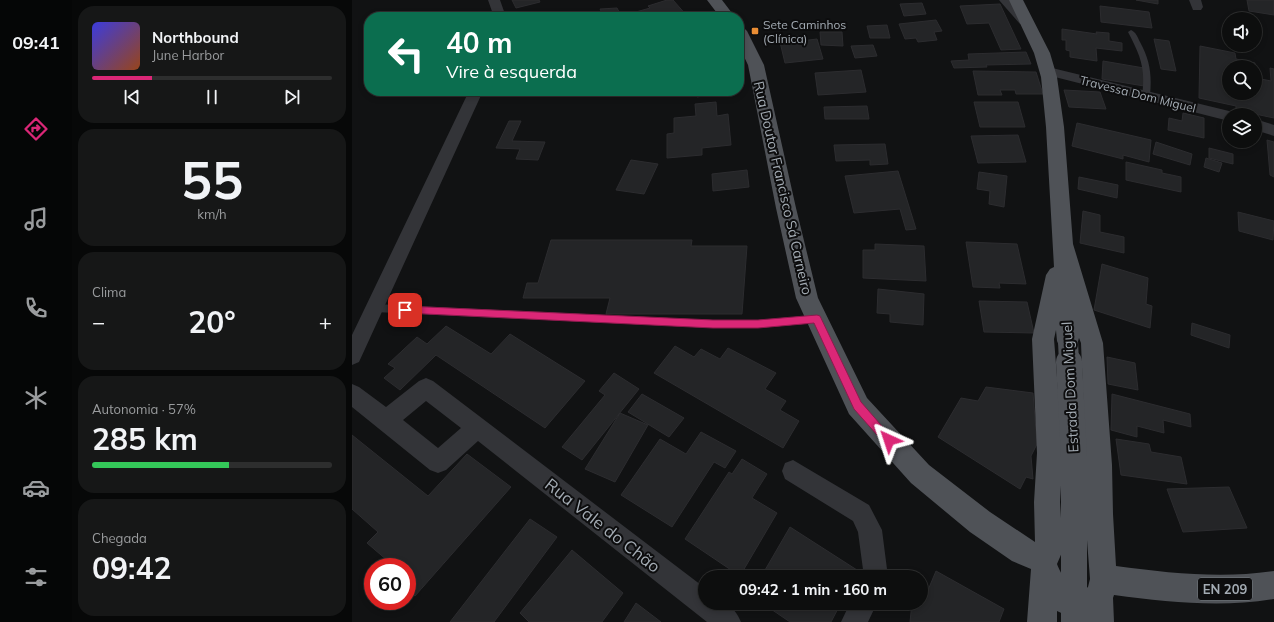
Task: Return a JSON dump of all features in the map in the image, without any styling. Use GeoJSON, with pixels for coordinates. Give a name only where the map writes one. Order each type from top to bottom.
{"type":"FeatureCollection","features":[{"type":"Feature","properties":{"kind":"main road"},"geometry":{"type":"LineString","coordinates":[[714,0],[724,12]]}},
{"type":"Feature","properties":{"kind":"main road","name":"Estrada Dom Miguel"},"geometry":{"type":"LineString","coordinates":[[1016,0],[1042,53],[1048,72],[1055,127],[1055,152],[1063,244],[1074,457],[1074,622]]}},
{"type":"Feature","properties":{"kind":"main road","name":"Rua Doutor Francisco Sá Carneiro"},"geometry":{"type":"LineString","coordinates":[[744,41],[756,65],[786,208],[807,298],[858,406],[920,474],[980,522],[1016,547],[1046,560]]}},
{"type":"Feature","properties":{"kind":"main road"},"geometry":{"type":"LineString","coordinates":[[1042,622],[1050,452],[1043,339],[1063,244]]}},
{"type":"Feature","properties":{"kind":"main road"},"geometry":{"type":"LineString","coordinates":[[1063,244],[1092,343],[1100,465],[1099,514],[1101,591]]}},
{"type":"Feature","properties":{"kind":"main road"},"geometry":{"type":"LineString","coordinates":[[1046,560],[1053,545],[1061,541],[1070,541],[1080,544],[1093,554],[1101,591]]}},
{"type":"Feature","properties":{"kind":"main road","name":"EN 209"},"geometry":{"type":"LineString","coordinates":[[1046,560],[1048,581],[1062,598],[1072,603],[1091,603],[1101,591],[1175,588],[1251,590],[1274,585]]}},
{"type":"Feature","properties":{"kind":"street"},"geometry":{"type":"LineString","coordinates":[[494,0],[498,12]]}},
{"type":"Feature","properties":{"kind":"street"},"geometry":{"type":"LineString","coordinates":[[1005,0],[1025,21]]}},
{"type":"Feature","properties":{"kind":"street","name":"Travessa Dom Miguel"},"geometry":{"type":"LineString","coordinates":[[1048,72],[1222,114]]}},
{"type":"Feature","properties":{"kind":"street"},"geometry":{"type":"LineString","coordinates":[[352,356],[474,96]]}},
{"type":"Feature","properties":{"kind":"street"},"geometry":{"type":"LineString","coordinates":[[1262,127],[1274,131]]}},
{"type":"Feature","properties":{"kind":"street","name":"Rua Vale do Chão"},"geometry":{"type":"LineString","coordinates":[[386,420],[426,388],[728,622]]}},
{"type":"Feature","properties":{"kind":"street"},"geometry":{"type":"LineString","coordinates":[[352,394],[438,462],[477,428]]}},
{"type":"Feature","properties":{"kind":"street"},"geometry":{"type":"LineString","coordinates":[[793,470],[861,513],[870,530],[875,570]]}},
{"type":"Feature","properties":{"kind":"street"},"geometry":{"type":"LineString","coordinates":[[854,622],[860,610]]}},
{"type":"Feature","properties":{"kind":"lane"},"geometry":{"type":"LineString","coordinates":[[1131,32],[1147,62],[1149,78],[1146,95]]}},
{"type":"Feature","properties":{"kind":"lane"},"geometry":{"type":"LineString","coordinates":[[375,308],[713,324],[764,324],[817,319]]}},
{"type":"Feature","properties":{"kind":"building"},"geometry":{"type":"Polygon","coordinates":[[[512,0],[539,0],[540,2],[516,8],[512,0]]]}},
{"type":"Feature","properties":{"kind":"building"},"geometry":{"type":"Polygon","coordinates":[[[667,0],[673,0],[684,12],[636,12],[650,8],[648,6],[667,0]]]}},
{"type":"Feature","properties":{"kind":"building"},"geometry":{"type":"Polygon","coordinates":[[[1136,0],[1158,0],[1158,4],[1136,0]]]}},
{"type":"Feature","properties":{"kind":"building"},"geometry":{"type":"Polygon","coordinates":[[[1247,0],[1274,0],[1274,15],[1249,11],[1247,0]]]}},
{"type":"Feature","properties":{"kind":"building"},"geometry":{"type":"Polygon","coordinates":[[[922,3],[926,14],[904,16],[900,4],[922,3]]]}},
{"type":"Feature","properties":{"kind":"building"},"geometry":{"type":"Polygon","coordinates":[[[1000,4],[1021,49],[1001,50],[989,23],[967,24],[960,6],[1000,4]]]}},
{"type":"Feature","properties":{"kind":"building"},"geometry":{"type":"Polygon","coordinates":[[[1100,6],[1149,12],[1152,28],[1101,22],[1100,6]]]}},
{"type":"Feature","properties":{"kind":"building"},"geometry":{"type":"Polygon","coordinates":[[[617,8],[619,12],[602,12],[600,9],[617,8]]]}},
{"type":"Feature","properties":{"kind":"building"},"geometry":{"type":"Polygon","coordinates":[[[936,20],[942,31],[934,32],[937,40],[918,42],[916,38],[905,39],[899,24],[936,20]]]}},
{"type":"Feature","properties":{"kind":"building"},"geometry":{"type":"Polygon","coordinates":[[[887,25],[890,38],[870,38],[867,26],[887,25]]]}},
{"type":"Feature","properties":{"kind":"building"},"geometry":{"type":"Polygon","coordinates":[[[1062,29],[1097,34],[1096,32],[1109,33],[1109,41],[1122,43],[1122,51],[1096,48],[1097,61],[1070,57],[1070,51],[1066,50],[1066,40],[1062,40],[1062,29]]]}},
{"type":"Feature","properties":{"kind":"building"},"geometry":{"type":"Polygon","coordinates":[[[820,32],[842,32],[843,46],[821,45],[820,32]]]}},
{"type":"Feature","properties":{"kind":"building"},"geometry":{"type":"Polygon","coordinates":[[[799,36],[801,41],[817,39],[823,59],[785,63],[779,38],[799,36]]]}},
{"type":"Feature","properties":{"kind":"building"},"geometry":{"type":"Polygon","coordinates":[[[1154,39],[1169,41],[1176,71],[1161,69],[1154,39]]]}},
{"type":"Feature","properties":{"kind":"building"},"geometry":{"type":"Polygon","coordinates":[[[873,45],[877,56],[855,58],[851,46],[873,45]]]}},
{"type":"Feature","properties":{"kind":"building"},"geometry":{"type":"Polygon","coordinates":[[[1200,46],[1222,50],[1222,52],[1235,53],[1236,59],[1241,60],[1222,60],[1222,100],[1262,100],[1262,79],[1271,81],[1270,68],[1274,69],[1274,118],[1262,115],[1262,108],[1236,108],[1236,106],[1199,98],[1200,46]]]}},
{"type":"Feature","properties":{"kind":"building"},"geometry":{"type":"Polygon","coordinates":[[[1026,52],[1031,64],[986,65],[987,67],[954,68],[951,61],[969,60],[968,54],[1026,52]]]}},
{"type":"Feature","properties":{"kind":"building"},"geometry":{"type":"Polygon","coordinates":[[[1103,61],[1144,68],[1144,86],[1102,79],[1103,61]]]}},
{"type":"Feature","properties":{"kind":"building"},"geometry":{"type":"Polygon","coordinates":[[[861,70],[866,92],[818,95],[815,73],[861,70]]]}},
{"type":"Feature","properties":{"kind":"building"},"geometry":{"type":"Polygon","coordinates":[[[973,71],[1036,72],[1043,94],[1016,94],[1015,90],[1000,90],[1002,95],[978,95],[973,71]]]}},
{"type":"Feature","properties":{"kind":"building"},"geometry":{"type":"Polygon","coordinates":[[[1064,90],[1100,92],[1106,109],[1069,107],[1064,90]]]}},
{"type":"Feature","properties":{"kind":"building"},"geometry":{"type":"Polygon","coordinates":[[[716,102],[717,116],[728,114],[731,145],[702,148],[702,155],[667,158],[667,134],[674,133],[674,118],[696,116],[695,104],[716,102]]]}},
{"type":"Feature","properties":{"kind":"building"},"geometry":{"type":"Polygon","coordinates":[[[974,102],[1018,102],[1025,127],[980,127],[974,102]]]}},
{"type":"Feature","properties":{"kind":"building"},"geometry":{"type":"Polygon","coordinates":[[[867,106],[869,119],[825,119],[824,107],[867,106]]]}},
{"type":"Feature","properties":{"kind":"building"},"geometry":{"type":"Polygon","coordinates":[[[1183,113],[1204,118],[1204,138],[1168,130],[1169,118],[1182,121],[1183,113]]]}},
{"type":"Feature","properties":{"kind":"building"},"geometry":{"type":"Polygon","coordinates":[[[509,121],[521,121],[512,141],[545,142],[538,160],[516,159],[520,149],[496,148],[509,121]]]}},
{"type":"Feature","properties":{"kind":"building"},"geometry":{"type":"Polygon","coordinates":[[[1077,123],[1151,140],[1149,162],[1123,155],[1123,159],[1072,146],[1077,123]]]}},
{"type":"Feature","properties":{"kind":"building"},"geometry":{"type":"Polygon","coordinates":[[[1018,135],[1026,162],[978,163],[971,136],[1018,135]]]}},
{"type":"Feature","properties":{"kind":"building"},"geometry":{"type":"Polygon","coordinates":[[[1267,140],[1274,142],[1274,177],[1270,175],[1267,140]]]}},
{"type":"Feature","properties":{"kind":"building"},"geometry":{"type":"Polygon","coordinates":[[[1156,142],[1192,154],[1190,165],[1153,154],[1156,142]]]}},
{"type":"Feature","properties":{"kind":"building"},"geometry":{"type":"Polygon","coordinates":[[[885,144],[888,164],[870,165],[870,160],[836,161],[834,145],[885,144]]]}},
{"type":"Feature","properties":{"kind":"building"},"geometry":{"type":"Polygon","coordinates":[[[1209,148],[1233,154],[1233,164],[1209,158],[1209,148]]]}},
{"type":"Feature","properties":{"kind":"building"},"geometry":{"type":"Polygon","coordinates":[[[1206,158],[1222,163],[1219,172],[1204,167],[1206,158]]]}},
{"type":"Feature","properties":{"kind":"building"},"geometry":{"type":"Polygon","coordinates":[[[631,160],[658,164],[644,194],[616,190],[631,160]]]}},
{"type":"Feature","properties":{"kind":"building"},"geometry":{"type":"Polygon","coordinates":[[[1126,162],[1162,170],[1162,173],[1181,177],[1181,192],[1126,180],[1126,162]]]}},
{"type":"Feature","properties":{"kind":"building"},"geometry":{"type":"Polygon","coordinates":[[[747,170],[749,187],[713,191],[712,174],[747,170]]]}},
{"type":"Feature","properties":{"kind":"building"},"geometry":{"type":"Polygon","coordinates":[[[898,171],[916,229],[906,230],[900,209],[854,213],[845,176],[898,171]]]}},
{"type":"Feature","properties":{"kind":"building"},"geometry":{"type":"Polygon","coordinates":[[[979,172],[1007,176],[1004,207],[989,204],[990,191],[977,189],[979,172]]]}},
{"type":"Feature","properties":{"kind":"building"},"geometry":{"type":"Polygon","coordinates":[[[1079,177],[1118,185],[1117,198],[1078,189],[1079,177]]]}},
{"type":"Feature","properties":{"kind":"building"},"geometry":{"type":"Polygon","coordinates":[[[1083,211],[1100,215],[1100,232],[1124,237],[1124,253],[1080,243],[1083,211]]]}},
{"type":"Feature","properties":{"kind":"building"},"geometry":{"type":"Polygon","coordinates":[[[1238,212],[1274,221],[1273,240],[1239,231],[1238,212]]]}},
{"type":"Feature","properties":{"kind":"building"},"geometry":{"type":"Polygon","coordinates":[[[551,240],[692,240],[691,246],[747,246],[742,314],[606,314],[610,298],[523,298],[527,283],[538,283],[551,240]]]}},
{"type":"Feature","properties":{"kind":"building"},"geometry":{"type":"Polygon","coordinates":[[[966,242],[1017,244],[1026,284],[999,283],[1000,288],[973,287],[966,242]]]}},
{"type":"Feature","properties":{"kind":"building"},"geometry":{"type":"Polygon","coordinates":[[[875,244],[924,246],[926,281],[863,278],[863,250],[875,250],[875,244]]]}},
{"type":"Feature","properties":{"kind":"building"},"geometry":{"type":"Polygon","coordinates":[[[1102,264],[1148,278],[1146,304],[1152,306],[1150,328],[1094,310],[1102,264]]]}},
{"type":"Feature","properties":{"kind":"building"},"geometry":{"type":"Polygon","coordinates":[[[878,289],[924,294],[923,325],[890,322],[890,314],[877,313],[878,289]]]}},
{"type":"Feature","properties":{"kind":"building"},"geometry":{"type":"Polygon","coordinates":[[[979,301],[1027,302],[1034,333],[984,332],[979,301]]]}},
{"type":"Feature","properties":{"kind":"building"},"geometry":{"type":"Polygon","coordinates":[[[1192,323],[1230,335],[1229,348],[1191,335],[1192,323]]]}},
{"type":"Feature","properties":{"kind":"building"},"geometry":{"type":"Polygon","coordinates":[[[446,326],[491,354],[510,334],[585,381],[545,428],[436,355],[400,390],[384,378],[395,368],[388,364],[417,337],[427,344],[446,326]]]}},
{"type":"Feature","properties":{"kind":"building"},"geometry":{"type":"Polygon","coordinates":[[[675,346],[694,357],[701,349],[720,359],[728,348],[776,373],[765,389],[786,401],[780,410],[799,421],[783,448],[654,373],[675,346]]]}},
{"type":"Feature","properties":{"kind":"building"},"geometry":{"type":"Polygon","coordinates":[[[1107,357],[1135,363],[1138,390],[1108,384],[1107,357]]]}},
{"type":"Feature","properties":{"kind":"building"},"geometry":{"type":"Polygon","coordinates":[[[614,373],[639,389],[582,460],[562,447],[605,395],[599,391],[614,373]]]}},
{"type":"Feature","properties":{"kind":"building"},"geometry":{"type":"Polygon","coordinates":[[[986,387],[1033,393],[1037,444],[1031,456],[1033,479],[1026,477],[1020,489],[938,437],[961,398],[978,401],[986,387]]]}},
{"type":"Feature","properties":{"kind":"building"},"geometry":{"type":"Polygon","coordinates":[[[642,394],[684,418],[669,437],[628,412],[642,394]]]}},
{"type":"Feature","properties":{"kind":"building"},"geometry":{"type":"Polygon","coordinates":[[[1112,394],[1190,414],[1191,427],[1163,420],[1164,433],[1137,426],[1137,437],[1111,430],[1112,394]]]}},
{"type":"Feature","properties":{"kind":"building"},"geometry":{"type":"Polygon","coordinates":[[[620,413],[648,425],[615,482],[585,469],[620,413]]]}},
{"type":"Feature","properties":{"kind":"building"},"geometry":{"type":"Polygon","coordinates":[[[701,432],[736,451],[725,468],[714,462],[672,527],[621,495],[660,439],[686,454],[701,432]]]}},
{"type":"Feature","properties":{"kind":"building"},"geometry":{"type":"Polygon","coordinates":[[[352,435],[428,496],[467,454],[511,487],[416,595],[416,558],[384,558],[367,543],[378,532],[352,509],[352,435]]]}},
{"type":"Feature","properties":{"kind":"building"},"geometry":{"type":"Polygon","coordinates":[[[1116,439],[1149,444],[1151,452],[1181,457],[1187,484],[1121,475],[1116,439]]]}},
{"type":"Feature","properties":{"kind":"building"},"geometry":{"type":"Polygon","coordinates":[[[742,459],[767,474],[752,498],[777,513],[744,570],[731,570],[685,539],[729,472],[732,474],[742,459]]]}},
{"type":"Feature","properties":{"kind":"building"},"geometry":{"type":"Polygon","coordinates":[[[1229,487],[1247,528],[1183,532],[1167,489],[1229,487]]]}},
{"type":"Feature","properties":{"kind":"building"},"geometry":{"type":"Polygon","coordinates":[[[530,519],[557,537],[494,622],[450,622],[530,519]]]}},
{"type":"Feature","properties":{"kind":"building"},"geometry":{"type":"Polygon","coordinates":[[[790,527],[857,570],[765,570],[790,527]]]}},
{"type":"Feature","properties":{"kind":"building"},"geometry":{"type":"Polygon","coordinates":[[[572,550],[623,593],[602,622],[529,622],[520,613],[572,550]]]}},
{"type":"Feature","properties":{"kind":"building"},"geometry":{"type":"Polygon","coordinates":[[[936,571],[1004,609],[999,622],[910,622],[911,610],[928,610],[928,590],[936,571]]]}},
{"type":"Feature","properties":{"kind":"building"},"geometry":{"type":"Polygon","coordinates":[[[636,603],[661,622],[624,622],[636,603]]]}},
{"type":"Feature","properties":{"kind":"building"},"geometry":{"type":"Polygon","coordinates":[[[772,610],[837,610],[831,622],[790,622],[772,610]]]}},
{"type":"Feature","properties":{"kind":"place","name":"Sete Caminhos (Clínica)"},"geometry":{"type":"Point","coordinates":[755,31]}},
{"type":"Feature","properties":{"kind":"route"},"geometry":{"type":"LineString","coordinates":[[405,310],[713,324],[784,323],[817,319],[858,406],[889,440]]}}]}
